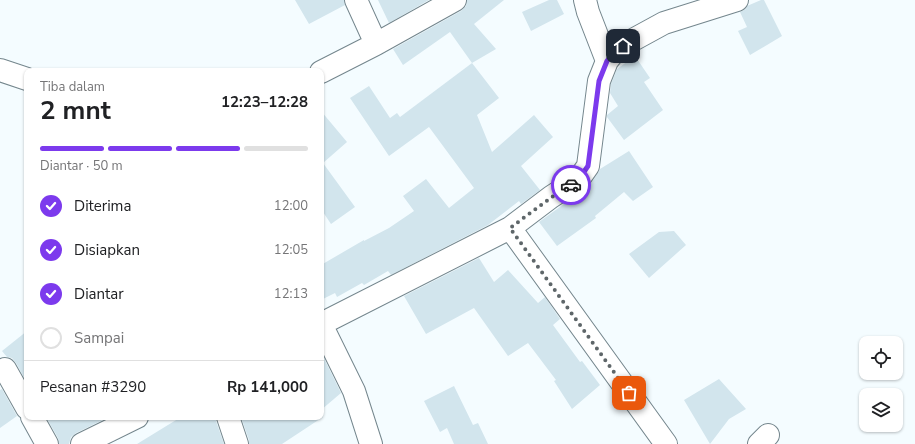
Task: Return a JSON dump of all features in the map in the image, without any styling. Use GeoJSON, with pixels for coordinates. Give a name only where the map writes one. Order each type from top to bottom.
{"type":"FeatureCollection","features":[{"type":"Feature","properties":{"kind":"street"},"geometry":{"type":"LineString","coordinates":[[356,0],[376,44]]}},
{"type":"Feature","properties":{"kind":"street"},"geometry":{"type":"LineString","coordinates":[[324,70],[376,44],[455,0]]}},
{"type":"Feature","properties":{"kind":"street"},"geometry":{"type":"LineString","coordinates":[[586,0],[588,12],[607,61]]}},
{"type":"Feature","properties":{"kind":"street"},"geometry":{"type":"LineString","coordinates":[[324,322],[510,228],[572,184],[581,176],[588,166],[599,81],[607,61],[615,51],[664,23],[733,0]]}},
{"type":"Feature","properties":{"kind":"street"},"geometry":{"type":"LineString","coordinates":[[0,70],[24,78]]}},
{"type":"Feature","properties":{"kind":"street"},"geometry":{"type":"LineString","coordinates":[[510,228],[666,444]]}},
{"type":"Feature","properties":{"kind":"street"},"geometry":{"type":"LineString","coordinates":[[324,330],[354,390],[371,444]]}},
{"type":"Feature","properties":{"kind":"street"},"geometry":{"type":"LineString","coordinates":[[5,369],[24,403]]}},
{"type":"Feature","properties":{"kind":"street"},"geometry":{"type":"LineString","coordinates":[[34,420],[47,444]]}},
{"type":"Feature","properties":{"kind":"street"},"geometry":{"type":"LineString","coordinates":[[82,444],[131,420]]}},
{"type":"Feature","properties":{"kind":"street"},"geometry":{"type":"LineString","coordinates":[[229,420],[237,444]]}},
{"type":"Feature","properties":{"kind":"building"},"geometry":{"type":"Polygon","coordinates":[[[295,0],[344,0],[345,5],[309,24],[295,0]]]}},
{"type":"Feature","properties":{"kind":"building"},"geometry":{"type":"Polygon","coordinates":[[[378,0],[429,0],[389,23],[378,0]]]}},
{"type":"Feature","properties":{"kind":"building"},"geometry":{"type":"Polygon","coordinates":[[[467,0],[504,0],[474,24],[496,49],[472,63],[450,32],[403,65],[393,49],[461,11],[466,6],[467,0]]]}},
{"type":"Feature","properties":{"kind":"building"},"geometry":{"type":"Polygon","coordinates":[[[549,0],[557,0],[564,14],[531,31],[522,12],[549,0]]]}},
{"type":"Feature","properties":{"kind":"building"},"geometry":{"type":"Polygon","coordinates":[[[764,0],[782,36],[750,55],[738,31],[747,27],[740,12],[746,9],[747,6],[764,0]]]}},
{"type":"Feature","properties":{"kind":"building"},"geometry":{"type":"Polygon","coordinates":[[[635,56],[650,78],[644,82],[663,110],[624,140],[607,117],[607,115],[618,106],[610,93],[611,84],[617,69],[635,56]]]}},
{"type":"Feature","properties":{"kind":"building"},"geometry":{"type":"Polygon","coordinates":[[[472,63],[499,98],[477,115],[492,152],[534,115],[553,137],[521,166],[540,190],[521,204],[519,201],[488,225],[391,275],[388,271],[364,285],[362,283],[337,297],[335,293],[324,298],[324,263],[364,240],[389,228],[414,211],[403,196],[426,179],[449,208],[474,188],[429,127],[389,156],[350,98],[369,86],[390,118],[397,113],[400,117],[472,63]]]}},
{"type":"Feature","properties":{"kind":"building"},"geometry":{"type":"Polygon","coordinates":[[[324,115],[347,142],[324,162],[324,115]]]}},
{"type":"Feature","properties":{"kind":"building"},"geometry":{"type":"Polygon","coordinates":[[[629,151],[653,187],[633,201],[624,192],[595,216],[596,218],[557,246],[539,222],[589,186],[600,169],[629,151]]]}},
{"type":"Feature","properties":{"kind":"building"},"geometry":{"type":"Polygon","coordinates":[[[324,164],[355,207],[331,224],[324,214],[324,164]]]}},
{"type":"Feature","properties":{"kind":"building"},"geometry":{"type":"Polygon","coordinates":[[[674,231],[686,245],[649,278],[629,254],[659,232],[674,231]]]}},
{"type":"Feature","properties":{"kind":"building"},"geometry":{"type":"Polygon","coordinates":[[[479,258],[494,282],[508,270],[538,303],[545,297],[560,319],[553,325],[580,362],[582,361],[600,385],[572,409],[554,381],[556,380],[528,343],[508,356],[474,308],[426,334],[404,296],[479,258]]]}},
{"type":"Feature","properties":{"kind":"building"},"geometry":{"type":"Polygon","coordinates":[[[24,333],[24,378],[12,358],[7,357],[2,351],[24,333]]]}},
{"type":"Feature","properties":{"kind":"building"},"geometry":{"type":"Polygon","coordinates":[[[324,358],[341,393],[324,407],[324,358]]]}},
{"type":"Feature","properties":{"kind":"building"},"geometry":{"type":"Polygon","coordinates":[[[719,379],[746,409],[729,419],[710,444],[684,400],[719,379]]]}},
{"type":"Feature","properties":{"kind":"building"},"geometry":{"type":"Polygon","coordinates":[[[454,386],[473,425],[478,423],[488,444],[454,444],[447,428],[440,432],[424,401],[454,386]]]}},
{"type":"Feature","properties":{"kind":"building"},"geometry":{"type":"Polygon","coordinates":[[[2,389],[17,416],[0,428],[0,390],[2,389]]]}},
{"type":"Feature","properties":{"kind":"building"},"geometry":{"type":"Polygon","coordinates":[[[48,420],[103,420],[76,433],[71,437],[69,444],[59,444],[58,438],[48,420]]]}},
{"type":"Feature","properties":{"kind":"building"},"geometry":{"type":"Polygon","coordinates":[[[176,420],[216,420],[224,444],[137,444],[176,420]]]}},
{"type":"Feature","properties":{"kind":"building"},"geometry":{"type":"Polygon","coordinates":[[[242,420],[318,420],[282,444],[249,444],[242,420]]]}},
{"type":"Feature","properties":{"kind":"way so far"},"geometry":{"type":"LineString","coordinates":[[571,185],[510,228],[629,393]]}},
{"type":"Feature","properties":{"kind":"route"},"geometry":{"type":"LineString","coordinates":[[571,185],[581,176],[588,166],[599,81],[607,61],[615,51],[623,46]]}}]}
